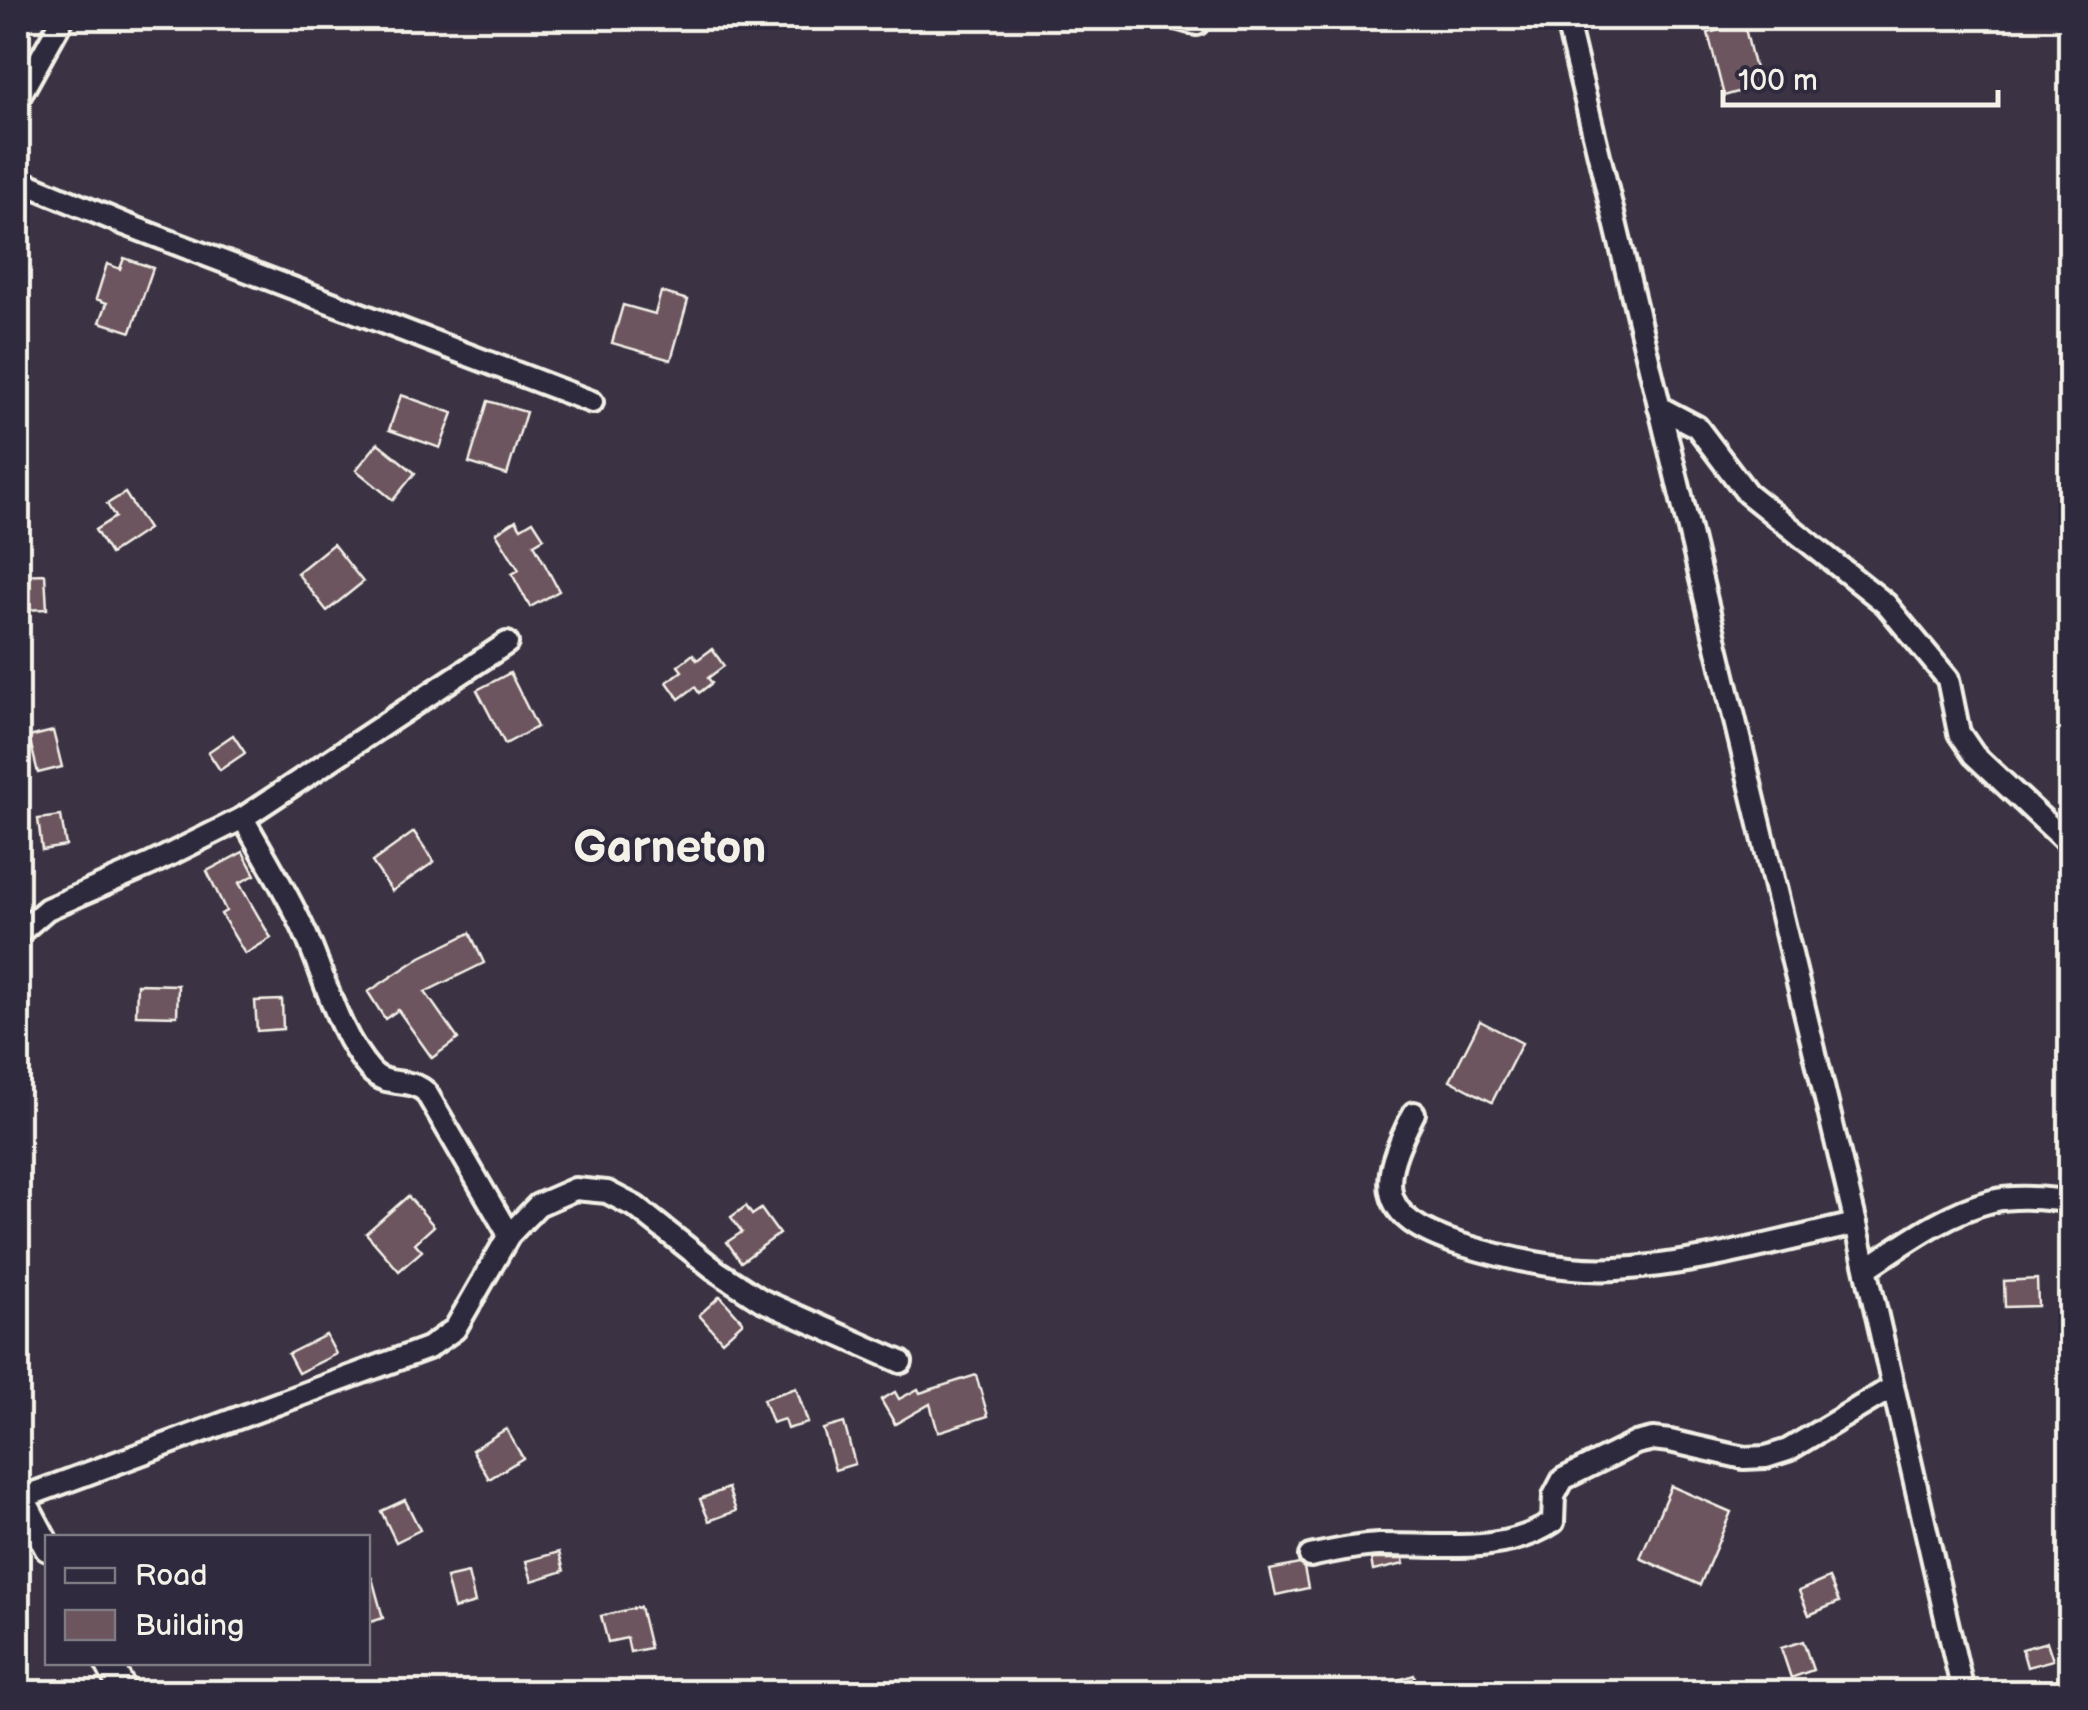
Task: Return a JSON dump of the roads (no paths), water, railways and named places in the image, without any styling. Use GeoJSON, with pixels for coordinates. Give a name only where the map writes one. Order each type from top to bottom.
{"type":"FeatureCollection","features":[{"type":"Feature","properties":{"kind":"street"},"geometry":{"type":"LineString","coordinates":[[18,99],[63,18]]}},
{"type":"Feature","properties":{"kind":"street"},"geometry":{"type":"LineString","coordinates":[[1176,18],[1197,24]]}},
{"type":"Feature","properties":{"kind":"street"},"geometry":{"type":"LineString","coordinates":[[1566,18],[1867,1268],[1962,1692]]}},
{"type":"Feature","properties":{"kind":"street"},"geometry":{"type":"LineString","coordinates":[[18,180],[592,402]]}},
{"type":"Feature","properties":{"kind":"street"},"geometry":{"type":"LineString","coordinates":[[1659,407],[1697,427],[1747,493],[1886,604],[1948,679],[1959,732],[1974,755],[2070,845]]}},
{"type":"Feature","properties":{"kind":"street"},"geometry":{"type":"LineString","coordinates":[[18,934],[48,909],[243,818],[507,643]]}},
{"type":"Feature","properties":{"kind":"street"},"geometry":{"type":"LineString","coordinates":[[243,818],[301,922],[344,1026],[368,1067],[389,1082],[417,1084],[426,1092],[509,1235]]}},
{"type":"Feature","properties":{"kind":"street"},"geometry":{"type":"LineString","coordinates":[[1414,1113],[1398,1146],[1389,1180],[1394,1207],[1413,1225],[1503,1258],[1614,1270],[1674,1263],[1856,1224]]}},
{"type":"Feature","properties":{"kind":"street"},"geometry":{"type":"LineString","coordinates":[[45,1543],[19,1495],[428,1348],[455,1330],[509,1235],[538,1205],[575,1190],[607,1192],[636,1207],[718,1272],[761,1300],[900,1362]]}},
{"type":"Feature","properties":{"kind":"street"},"geometry":{"type":"LineString","coordinates":[[1867,1268],[1917,1236],[1992,1201],[2025,1197],[2070,1201]]}},
{"type":"Feature","properties":{"kind":"street"},"geometry":{"type":"LineString","coordinates":[[1310,1556],[1352,1546],[1476,1546],[1508,1540],[1553,1522],[1554,1496],[1564,1479],[1636,1443],[1670,1440],[1744,1458],[1766,1457],[1788,1450],[1893,1387]]}},
{"type":"Feature","properties":{"kind":"street"},"geometry":{"type":"LineString","coordinates":[[110,1665],[124,1692]]}},
{"type":"Feature","properties":{"kind":"district","name":"Garneton"},"geometry":{"type":"Point","coordinates":[670,848]}}]}
